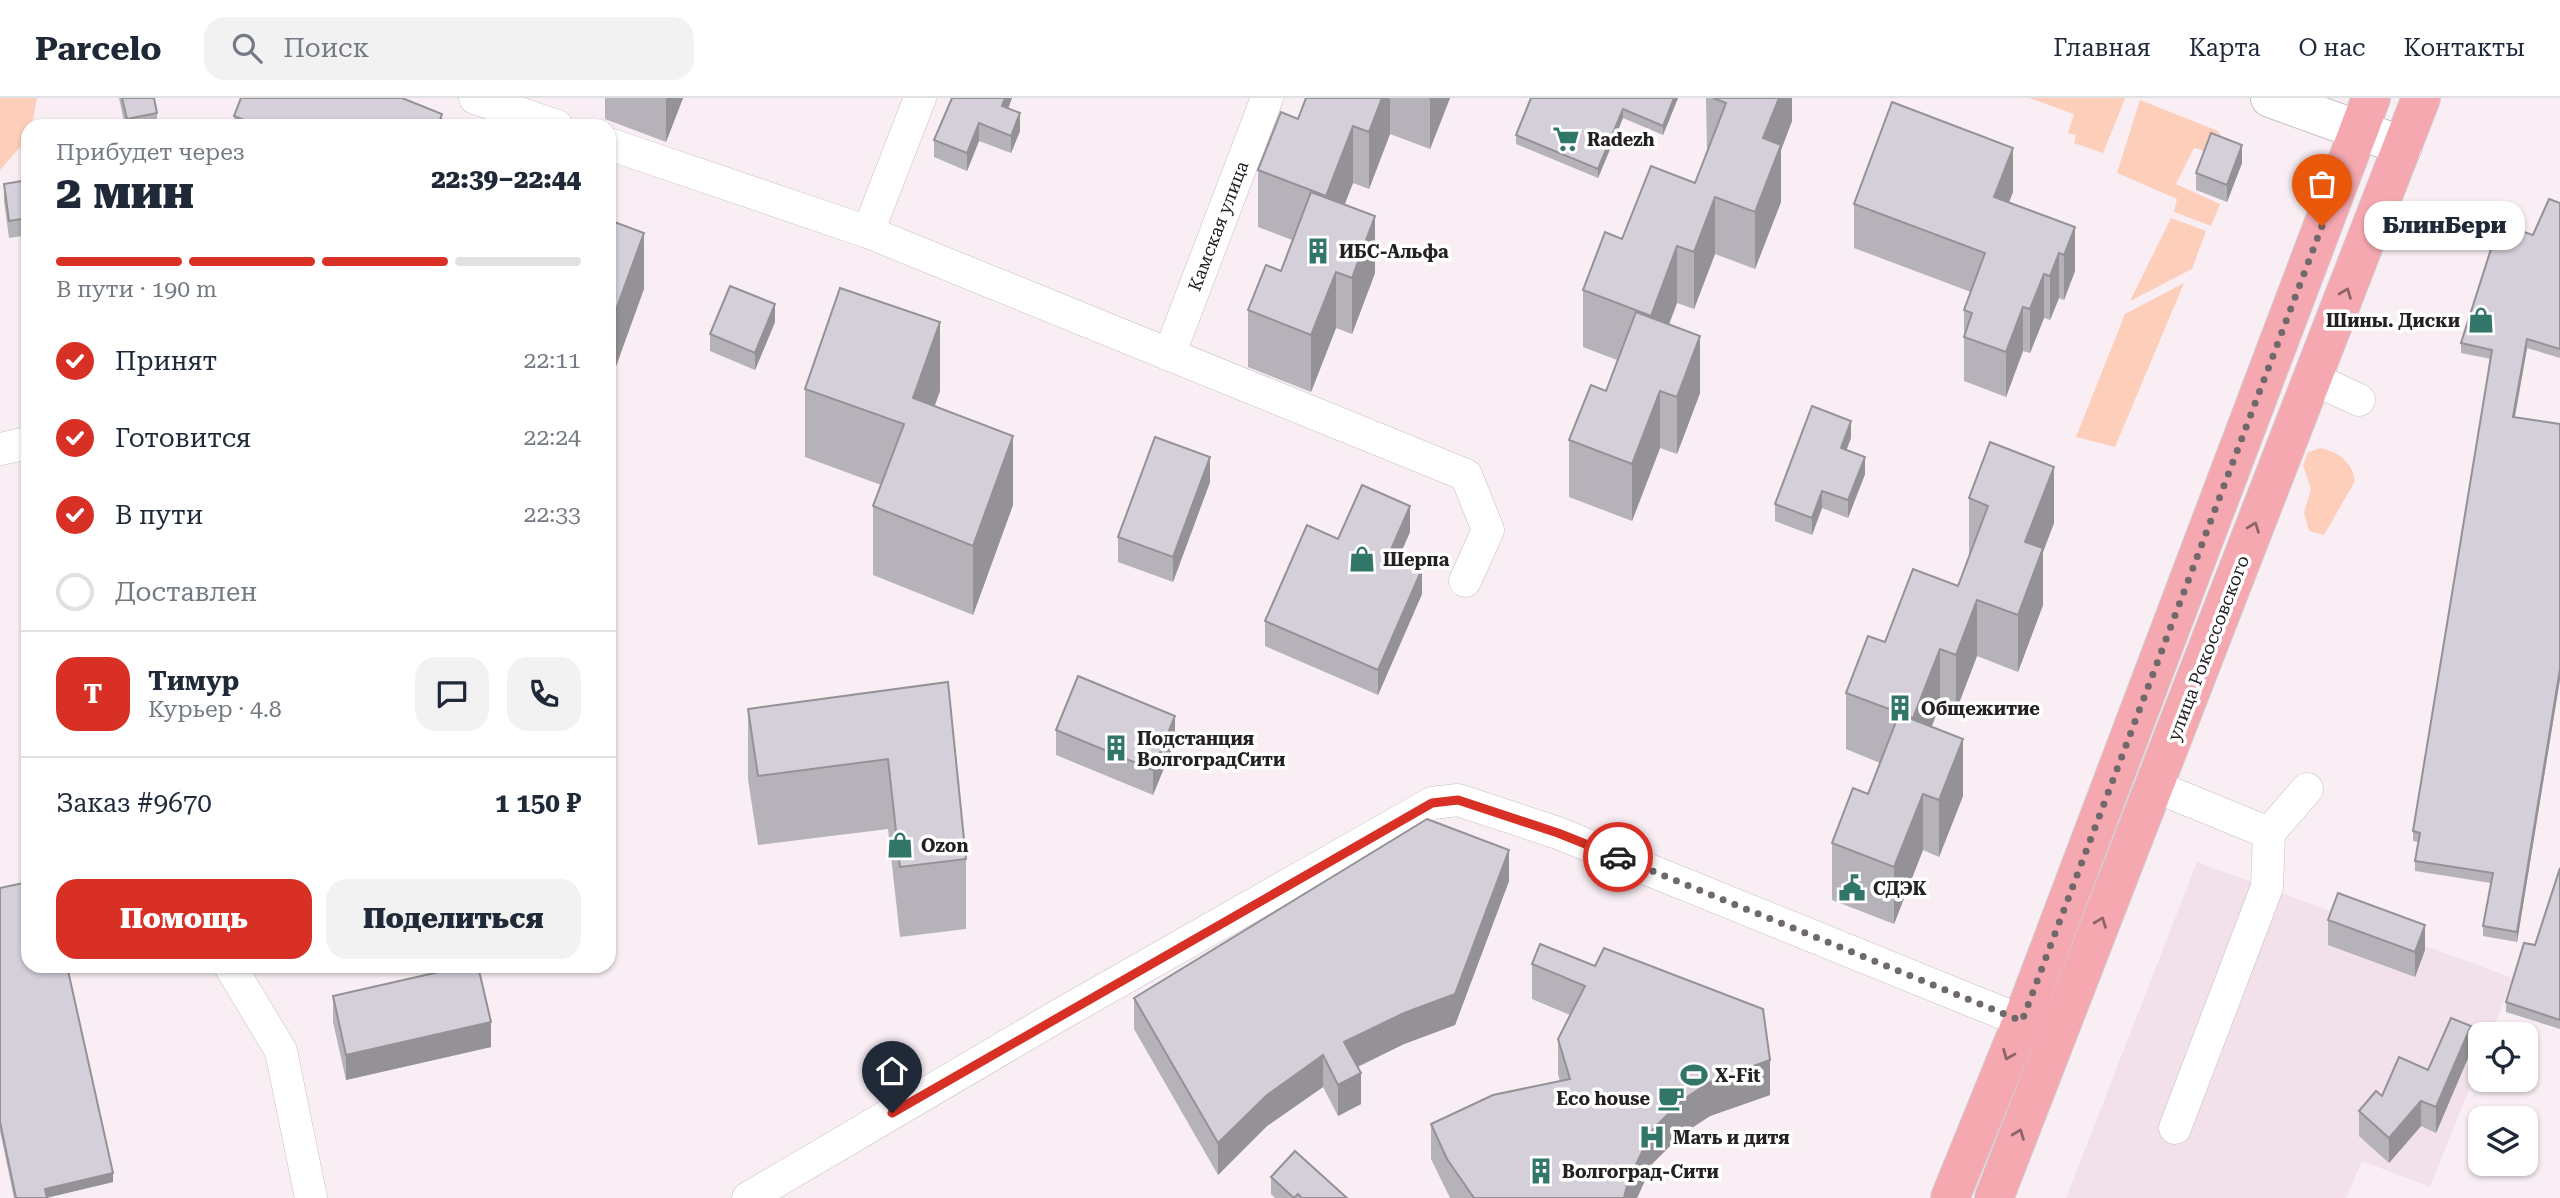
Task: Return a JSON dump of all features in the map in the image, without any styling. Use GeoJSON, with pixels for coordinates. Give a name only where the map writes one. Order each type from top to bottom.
{"type":"FeatureCollection","features":[{"type":"Feature","properties":{"kind":"highway","name":"улица Рокоссовского"},"geometry":{"type":"LineString","coordinates":[[1994,1198],[2421,98]]}},
{"type":"Feature","properties":{"kind":"highway"},"geometry":{"type":"LineString","coordinates":[[1950,1198],[2022,1021],[2365,114]]}},
{"type":"Feature","properties":{"kind":"main road"},"geometry":{"type":"LineString","coordinates":[[2270,98],[2365,114],[2403,146]]}},
{"type":"Feature","properties":{"kind":"street"},"geometry":{"type":"LineString","coordinates":[[868,232],[920,98]]}},
{"type":"Feature","properties":{"kind":"street","name":"Камская улица"},"geometry":{"type":"LineString","coordinates":[[1170,355],[1267,98]]}},
{"type":"Feature","properties":{"kind":"street"},"geometry":{"type":"LineString","coordinates":[[486,100],[538,119]]}},
{"type":"Feature","properties":{"kind":"street"},"geometry":{"type":"LineString","coordinates":[[616,146],[868,232],[1466,475],[1488,530],[1465,581]]}},
{"type":"Feature","properties":{"kind":"street"},"geometry":{"type":"LineString","coordinates":[[2312,378],[2359,400]]}},
{"type":"Feature","properties":{"kind":"street"},"geometry":{"type":"LineString","coordinates":[[0,449],[21,444]]}},
{"type":"Feature","properties":{"kind":"street"},"geometry":{"type":"LineString","coordinates":[[2154,786],[2269,833]]}},
{"type":"Feature","properties":{"kind":"street"},"geometry":{"type":"LineString","coordinates":[[2175,1128],[2267,887],[2269,833],[2307,789]]}},
{"type":"Feature","properties":{"kind":"street"},"geometry":{"type":"LineString","coordinates":[[748,1198],[1061,1014],[1432,803],[1458,800],[1558,833],[2022,1021]]}},
{"type":"Feature","properties":{"kind":"street"},"geometry":{"type":"LineString","coordinates":[[234,973],[281,1051],[312,1198]]}},
{"type":"Feature","properties":{"kind":"shaded area"},"geometry":{"type":"Polygon","coordinates":[[[0,98],[37,98],[33,119],[21,119],[21,146],[0,170],[0,98]]]}},
{"type":"Feature","properties":{"kind":"shaded area"},"geometry":{"type":"Polygon","coordinates":[[[2029,98],[2125,99],[2103,153],[2074,143],[2076,135],[2068,133],[2074,114],[2029,98]]]}},
{"type":"Feature","properties":{"kind":"shaded area"},"geometry":{"type":"Polygon","coordinates":[[[2140,100],[2218,131],[2234,159],[2194,148],[2176,184],[2220,204],[2211,226],[2174,212],[2177,199],[2117,173],[2140,100]]]}},
{"type":"Feature","properties":{"kind":"shaded area"},"geometry":{"type":"Polygon","coordinates":[[[2171,218],[2206,231],[2192,269],[2130,301],[2171,218]]]}},
{"type":"Feature","properties":{"kind":"shaded area"},"geometry":{"type":"Polygon","coordinates":[[[2184,283],[2115,447],[2076,437],[2125,314],[2184,283]]]}},
{"type":"Feature","properties":{"kind":"shaded area"},"geometry":{"type":"Polygon","coordinates":[[[2321,448],[2344,459],[2355,481],[2324,535],[2309,531],[2304,513],[2311,489],[2303,465],[2308,452],[2321,448]]]}},
{"type":"Feature","properties":{"kind":"shaded area"},"geometry":{"type":"Polygon","coordinates":[[[2197,862],[2513,978],[2496,1022],[2468,1022],[2468,1092],[2430,1187],[2362,1161],[2346,1198],[2066,1198],[2197,862]]]}},
{"type":"Feature","properties":{"kind":"building"},"geometry":{"type":"Polygon","coordinates":[[[122,98],[154,98],[157,113],[127,119],[122,98]]]}},
{"type":"Feature","properties":{"kind":"building"},"geometry":{"type":"Polygon","coordinates":[[[241,98],[402,98],[442,114],[440,119],[242,119],[234,116],[241,98]]]}},
{"type":"Feature","properties":{"kind":"building"},"geometry":{"type":"Polygon","coordinates":[[[952,98],[1005,98],[1002,106],[1020,113],[1011,136],[979,123],[967,153],[934,140],[952,98]]]}},
{"type":"Feature","properties":{"kind":"building"},"geometry":{"type":"Polygon","coordinates":[[[1306,98],[1382,98],[1369,132],[1353,126],[1326,196],[1258,170],[1281,112],[1298,119],[1306,98]]]}},
{"type":"Feature","properties":{"kind":"building","name":"Radezh"},"geometry":{"type":"Polygon","coordinates":[[[1531,98],[1674,98],[1663,126],[1623,109],[1598,169],[1516,135],[1531,98]]]}},
{"type":"Feature","properties":{"kind":"building"},"geometry":{"type":"Polygon","coordinates":[[[1713,98],[1779,98],[1763,138],[1781,145],[1755,212],[1715,197],[1694,252],[1677,246],[1651,316],[1583,290],[1605,232],[1622,239],[1651,166],[1695,183],[1726,103],[1713,98]]]}},
{"type":"Feature","properties":{"kind":"building"},"geometry":{"type":"Polygon","coordinates":[[[1892,102],[2013,148],[1994,197],[2075,227],[2064,255],[2059,253],[2050,276],[2044,274],[2030,309],[2023,307],[2006,352],[1964,337],[1972,313],[1964,310],[1985,253],[1854,204],[1892,102]]]}},
{"type":"Feature","properties":{"kind":"building"},"geometry":{"type":"Polygon","coordinates":[[[2211,133],[2242,145],[2227,185],[2196,173],[2211,133]]]}},
{"type":"Feature","properties":{"kind":"building"},"geometry":{"type":"Polygon","coordinates":[[[21,181],[21,219],[9,221],[4,184],[21,181]]]}},
{"type":"Feature","properties":{"kind":"building"},"geometry":{"type":"Polygon","coordinates":[[[1311,192],[1375,216],[1352,278],[1336,272],[1311,335],[1248,310],[1266,265],[1281,271],[1311,192]]]}},
{"type":"Feature","properties":{"kind":"building"},"geometry":{"type":"Polygon","coordinates":[[[2549,199],[2560,203],[2560,349],[2527,339],[2513,417],[2560,424],[2560,669],[2517,932],[2483,926],[2493,873],[2415,861],[2420,833],[2413,831],[2492,350],[2461,343],[2499,224],[2533,235],[2549,199]]]}},
{"type":"Feature","properties":{"kind":"building"},"geometry":{"type":"Polygon","coordinates":[[[616,223],[644,233],[616,310],[616,223]]]}},
{"type":"Feature","properties":{"kind":"building"},"geometry":{"type":"Polygon","coordinates":[[[730,286],[775,304],[755,353],[710,334],[730,286]]]}},
{"type":"Feature","properties":{"kind":"building"},"geometry":{"type":"Polygon","coordinates":[[[840,288],[940,322],[913,398],[1013,436],[973,546],[873,506],[904,424],[805,389],[840,288]]]}},
{"type":"Feature","properties":{"kind":"building"},"geometry":{"type":"Polygon","coordinates":[[[1636,312],[1700,336],[1677,397],[1660,391],[1632,464],[1569,440],[1591,385],[1606,391],[1636,312]]]}},
{"type":"Feature","properties":{"kind":"building"},"geometry":{"type":"Polygon","coordinates":[[[1812,406],[1851,421],[1841,448],[1865,457],[1848,500],[1822,491],[1812,518],[1775,504],[1812,406]]]}},
{"type":"Feature","properties":{"kind":"building"},"geometry":{"type":"Polygon","coordinates":[[[1155,437],[1210,457],[1173,557],[1118,537],[1155,437]]]}},
{"type":"Feature","properties":{"kind":"building"},"geometry":{"type":"Polygon","coordinates":[[[1990,442],[2054,467],[2025,542],[2043,548],[2018,615],[1977,600],[1956,655],[1940,649],[1913,718],[1846,693],[1868,636],[1885,642],[1913,569],[1958,586],[1988,506],[1969,498],[1990,442]]]}},
{"type":"Feature","properties":{"kind":"building"},"geometry":{"type":"Polygon","coordinates":[[[1362,485],[1410,506],[1389,554],[1422,569],[1378,670],[1265,621],[1307,525],[1338,539],[1362,485]]]}},
{"type":"Feature","properties":{"kind":"building"},"geometry":{"type":"Polygon","coordinates":[[[1078,676],[1175,716],[1153,770],[1056,730],[1078,676]]]}},
{"type":"Feature","properties":{"kind":"building"},"geometry":{"type":"Polygon","coordinates":[[[948,682],[966,859],[900,867],[888,759],[758,776],[748,709],[948,682]]]}},
{"type":"Feature","properties":{"kind":"building"},"geometry":{"type":"Polygon","coordinates":[[[1899,714],[1963,739],[1939,800],[1923,794],[1894,867],[1832,843],[1853,788],[1868,794],[1899,714]]]}},
{"type":"Feature","properties":{"kind":"building"},"geometry":{"type":"Polygon","coordinates":[[[1427,819],[1509,850],[1455,994],[1404,1013],[1344,1042],[1361,1073],[1338,1085],[1323,1055],[1267,1095],[1218,1143],[1134,998],[1427,819]]]}},
{"type":"Feature","properties":{"kind":"building"},"geometry":{"type":"Polygon","coordinates":[[[2560,868],[2560,1020],[2506,1002],[2524,943],[2535,945],[2560,868]]]}},
{"type":"Feature","properties":{"kind":"building"},"geometry":{"type":"Polygon","coordinates":[[[21,884],[21,973],[69,973],[113,1173],[45,1189],[47,1198],[16,1198],[0,1122],[0,888],[21,884]]]}},
{"type":"Feature","properties":{"kind":"building"},"geometry":{"type":"Polygon","coordinates":[[[2338,893],[2425,925],[2415,952],[2328,920],[2338,893]]]}},
{"type":"Feature","properties":{"kind":"building"},"geometry":{"type":"Polygon","coordinates":[[[1540,944],[1595,966],[1604,948],[1763,1009],[1770,1060],[1710,1082],[1681,1101],[1653,1129],[1628,1181],[1624,1198],[1474,1198],[1447,1159],[1431,1124],[1493,1095],[1570,1079],[1558,1039],[1585,986],[1532,964],[1540,944]]]}},
{"type":"Feature","properties":{"kind":"building"},"geometry":{"type":"Polygon","coordinates":[[[434,973],[480,973],[491,1022],[346,1055],[333,996],[434,973]]]}},
{"type":"Feature","properties":{"kind":"building"},"geometry":{"type":"Polygon","coordinates":[[[2451,1018],[2468,1025],[2468,1033],[2436,1107],[2421,1101],[2389,1138],[2359,1111],[2376,1091],[2382,1096],[2399,1057],[2428,1070],[2451,1018]]]}},
{"type":"Feature","properties":{"kind":"building"},"geometry":{"type":"Polygon","coordinates":[[[1295,1151],[1347,1198],[1302,1198],[1298,1194],[1294,1198],[1271,1177],[1295,1151]]]}},
{"type":"Feature","properties":{"kind":"way so far"},"geometry":{"type":"LineString","coordinates":[[1618,857],[2022,1021],[2322,226]]}},
{"type":"Feature","properties":{"kind":"place","name":"Radezh"},"geometry":{"type":"Point","coordinates":[1566,139]}},
{"type":"Feature","properties":{"kind":"place","name":"БлинБери"},"geometry":{"type":"Point","coordinates":[2322,226]}},
{"type":"Feature","properties":{"kind":"place","name":"ИБС-Альфа"},"geometry":{"type":"Point","coordinates":[1318,251]}},
{"type":"Feature","properties":{"kind":"place","name":"Шины. Диски"},"geometry":{"type":"Point","coordinates":[2481,320]}},
{"type":"Feature","properties":{"kind":"place","name":"Шерпа"},"geometry":{"type":"Point","coordinates":[1362,559]}},
{"type":"Feature","properties":{"kind":"place","name":"Общежитие"},"geometry":{"type":"Point","coordinates":[1900,708]}},
{"type":"Feature","properties":{"kind":"place","name":"Подстанция ВолгоградСити"},"geometry":{"type":"Point","coordinates":[1116,748]}},
{"type":"Feature","properties":{"kind":"place","name":"Ozon"},"geometry":{"type":"Point","coordinates":[900,845]}},
{"type":"Feature","properties":{"kind":"place","name":"СДЭК"},"geometry":{"type":"Point","coordinates":[1852,888]}},
{"type":"Feature","properties":{"kind":"place","name":"X-Fit"},"geometry":{"type":"Point","coordinates":[1694,1075]}},
{"type":"Feature","properties":{"kind":"place","name":"Eco house"},"geometry":{"type":"Point","coordinates":[1671,1098]}},
{"type":"Feature","properties":{"kind":"place","name":"Мать и дитя"},"geometry":{"type":"Point","coordinates":[1652,1137]}},
{"type":"Feature","properties":{"kind":"place","name":"Волгоград-Сити"},"geometry":{"type":"Point","coordinates":[1541,1171]}},
{"type":"Feature","properties":{"kind":"route"},"geometry":{"type":"LineString","coordinates":[[892,1113],[1432,803],[1458,800],[1558,833],[1618,857]]}}]}
